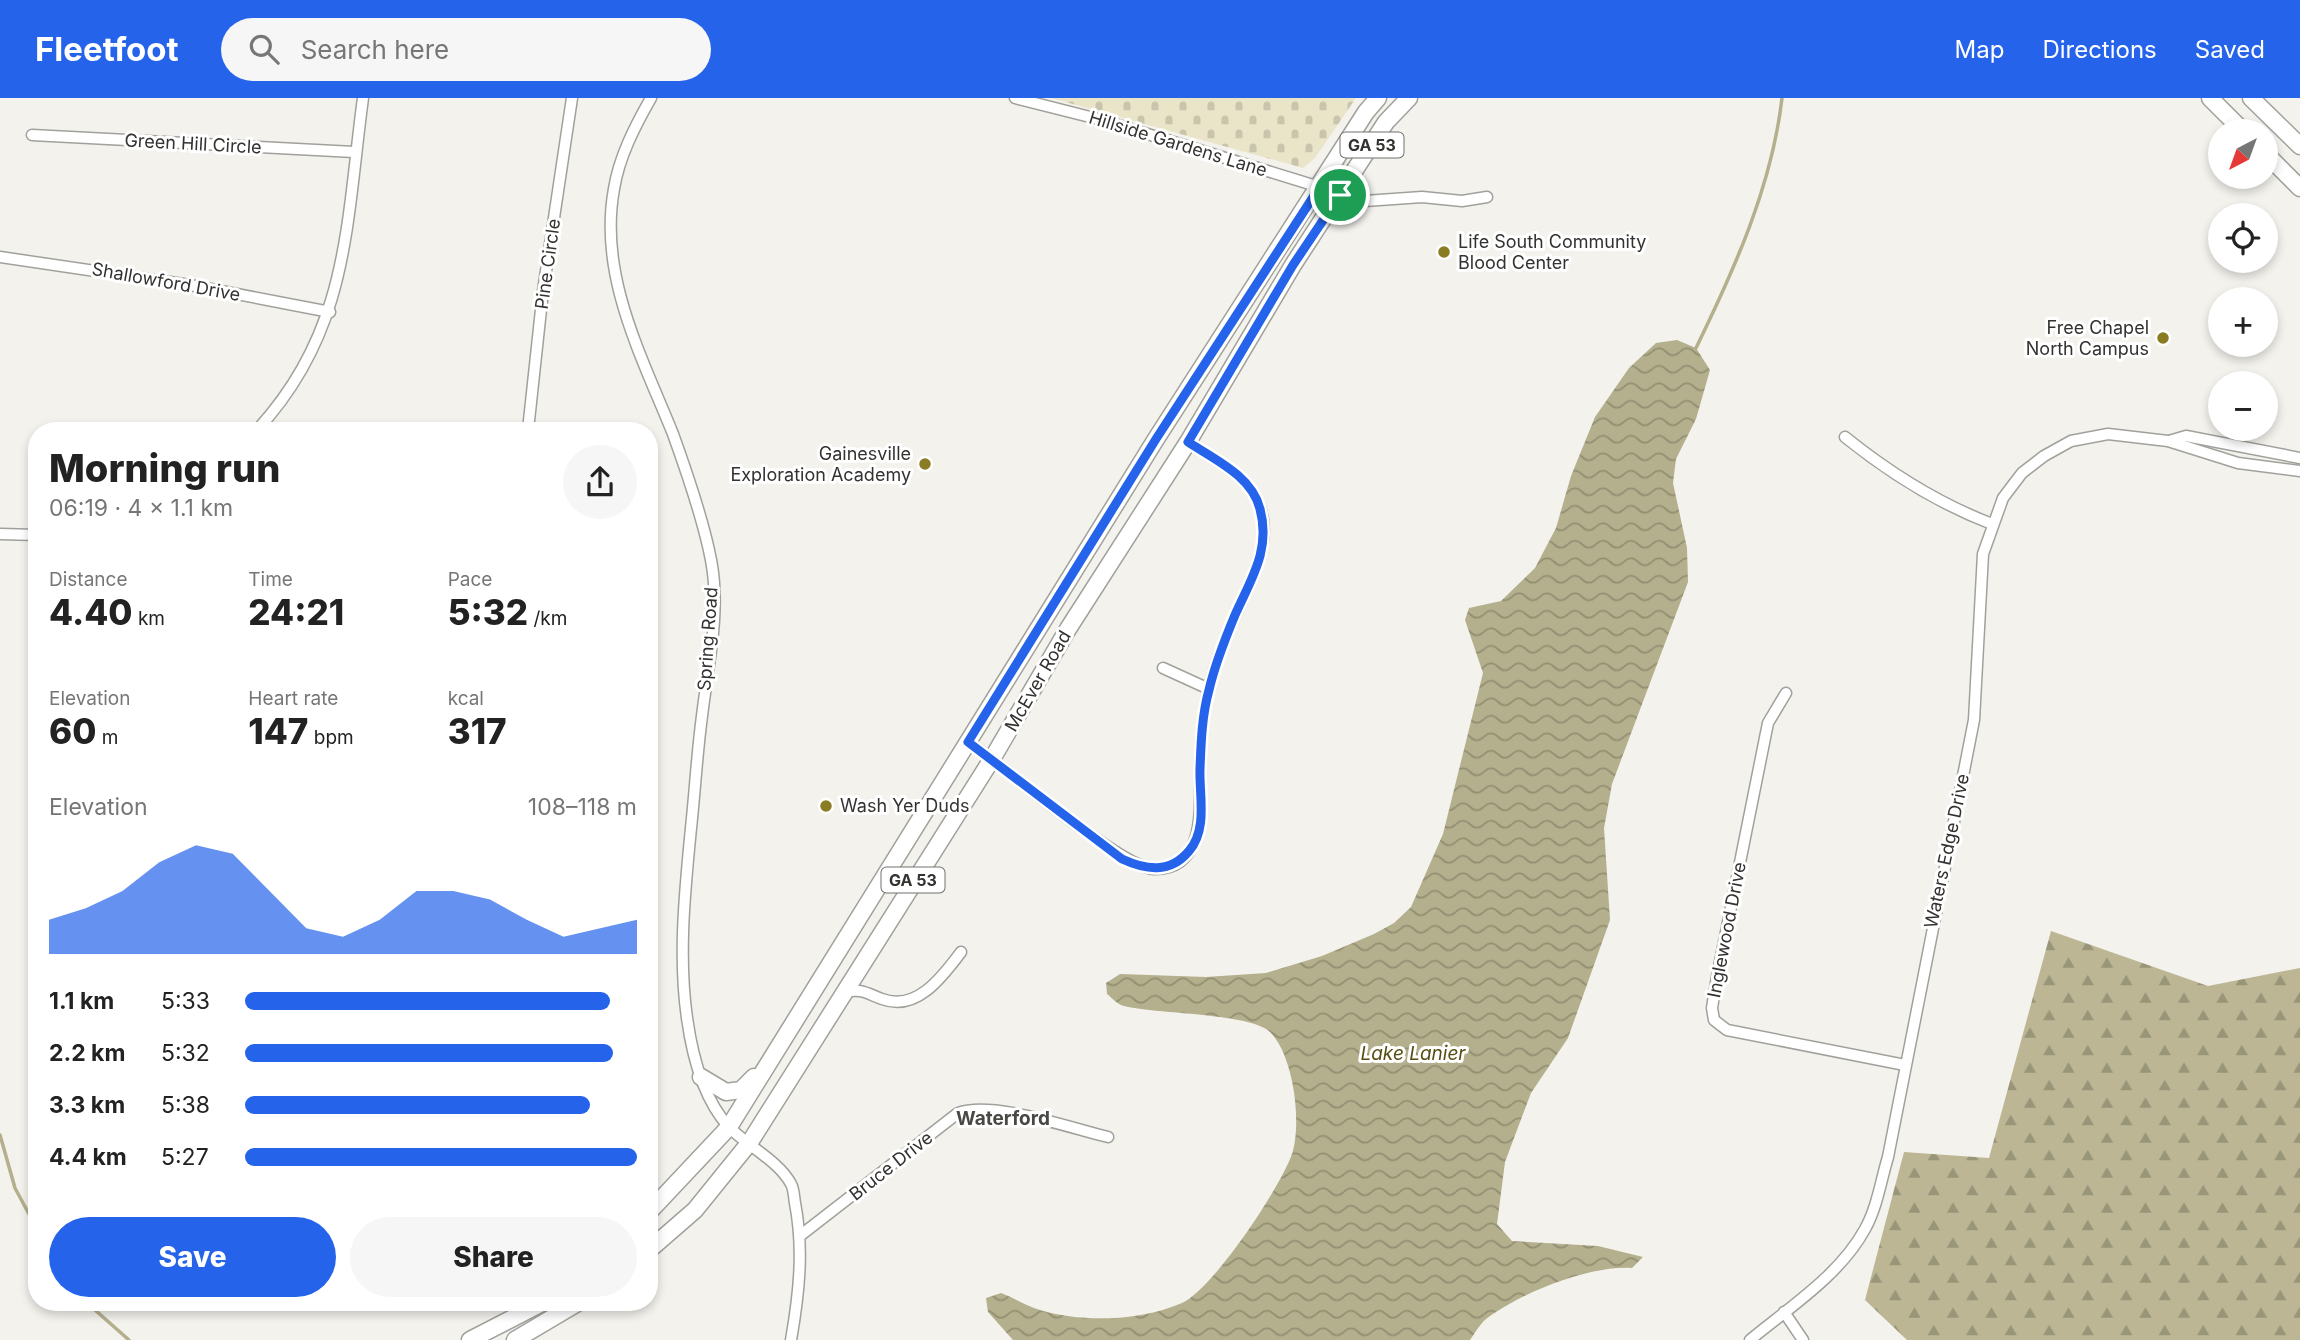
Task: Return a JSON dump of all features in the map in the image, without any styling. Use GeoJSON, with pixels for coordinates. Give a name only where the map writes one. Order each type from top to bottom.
{"type":"FeatureCollection","features":[{"type":"Feature","properties":{"kind":"main road","name":"McEver Road"},"geometry":{"type":"LineString","coordinates":[[658,1202],[729,1127],[1156,439],[1366,112],[1378,98]]}},
{"type":"Feature","properties":{"kind":"main road","name":"McEver Road"},"geometry":{"type":"LineString","coordinates":[[658,1242],[695,1210],[750,1142],[992,759],[1068,629],[1188,442],[1293,265],[1386,122],[1409,98]]}},
{"type":"Feature","properties":{"kind":"main road"},"geometry":{"type":"LineString","coordinates":[[2210,98],[2231,119]]}},
{"type":"Feature","properties":{"kind":"main road"},"geometry":{"type":"LineString","coordinates":[[2252,98],[2300,146]]}},
{"type":"Feature","properties":{"kind":"main road"},"geometry":{"type":"LineString","coordinates":[[2278,166],[2300,188]]}},
{"type":"Feature","properties":{"kind":"main road"},"geometry":{"type":"LineString","coordinates":[[701,1077],[726,1092],[741,1090],[754,1076],[792,1016],[806,1005]]}},
{"type":"Feature","properties":{"kind":"main road"},"geometry":{"type":"LineString","coordinates":[[470,1340],[526,1311]]}},
{"type":"Feature","properties":{"kind":"main road"},"geometry":{"type":"LineString","coordinates":[[515,1340],[564,1311]]}},
{"type":"Feature","properties":{"kind":"street"},"geometry":{"type":"LineString","coordinates":[[264,422],[297,382],[330,312],[346,237],[354,152],[363,98]]}},
{"type":"Feature","properties":{"kind":"street","name":"Pine Circle"},"geometry":{"type":"LineString","coordinates":[[529,422],[543,291],[572,98]]}},
{"type":"Feature","properties":{"kind":"street","name":"Spring Road"},"geometry":{"type":"LineString","coordinates":[[651,98],[621,159],[613,190],[611,227],[614,270],[626,313],[674,438],[711,560],[714,603],[711,655],[700,732],[683,950],[687,1018],[705,1090],[729,1127],[750,1142],[792,1184],[801,1235],[800,1286],[791,1340]]}},
{"type":"Feature","properties":{"kind":"street","name":"Hillside Gardens Lane"},"geometry":{"type":"LineString","coordinates":[[1015,98],[1102,120],[1366,201],[1430,197],[1462,201],[1487,197]]}},
{"type":"Feature","properties":{"kind":"street","name":"Green Hill Circle"},"geometry":{"type":"LineString","coordinates":[[32,135],[354,152]]}},
{"type":"Feature","properties":{"kind":"street","name":"Shallowford Drive"},"geometry":{"type":"LineString","coordinates":[[0,257],[190,285],[330,312]]}},
{"type":"Feature","properties":{"kind":"street","name":"Waters Edge Drive"},"geometry":{"type":"LineString","coordinates":[[1750,1340],[1850,1254],[1867,1227],[1888,1157],[1974,720],[1983,554],[2003,498],[2022,474],[2071,441],[2108,434],[2168,441],[2238,463],[2300,471]]}},
{"type":"Feature","properties":{"kind":"street","name":"Waters Edge Drive"},"geometry":{"type":"LineString","coordinates":[[2168,441],[2186,436],[2300,458]]}},
{"type":"Feature","properties":{"kind":"street"},"geometry":{"type":"LineString","coordinates":[[1845,437],[1916,489],[1954,510],[1992,524]]}},
{"type":"Feature","properties":{"kind":"street"},"geometry":{"type":"LineString","coordinates":[[968,742],[1122,859],[1139,866],[1167,867],[1179,861],[1190,850],[1200,825],[1201,743],[1209,689],[1236,614],[1261,557],[1264,537],[1260,509],[1252,490],[1234,472],[1188,442]]}},
{"type":"Feature","properties":{"kind":"street"},"geometry":{"type":"LineString","coordinates":[[0,534],[28,535]]}},
{"type":"Feature","properties":{"kind":"street"},"geometry":{"type":"LineString","coordinates":[[1163,668],[1209,689]]}},
{"type":"Feature","properties":{"kind":"street","name":"Inglewood Drive"},"geometry":{"type":"LineString","coordinates":[[1786,693],[1768,723],[1717,977],[1712,1008],[1714,1020],[1727,1030],[1905,1065]]}},
{"type":"Feature","properties":{"kind":"street"},"geometry":{"type":"LineString","coordinates":[[842,993],[858,988],[886,1001],[909,1000],[930,988],[961,952]]}},
{"type":"Feature","properties":{"kind":"street","name":"Bruce Drive"},"geometry":{"type":"LineString","coordinates":[[801,1235],[958,1113],[969,1109],[1006,1112],[1108,1137]]}},
{"type":"Feature","properties":{"kind":"street"},"geometry":{"type":"LineString","coordinates":[[1784,1312],[1802,1340]]}},
{"type":"Feature","properties":{"kind":"green space"},"geometry":{"type":"Polygon","coordinates":[[[1051,98],[1356,98],[1315,158],[1303,168],[1051,98]]]}},
{"type":"Feature","properties":{"kind":"green space"},"geometry":{"type":"Polygon","coordinates":[[[2051,931],[2208,986],[2300,968],[2300,1340],[1907,1340],[1865,1300],[1904,1152],[1989,1158],[2051,931]]]}},
{"type":"Feature","properties":{"kind":"water","name":"Lake Lanier"},"geometry":{"type":"Polygon","coordinates":[[[1677,340],[1696,348],[1710,370],[1696,419],[1676,459],[1673,483],[1687,548],[1688,582],[1612,784],[1604,828],[1610,920],[1568,1038],[1531,1093],[1505,1162],[1497,1224],[1512,1241],[1598,1246],[1643,1257],[1632,1268],[1615,1268],[1576,1276],[1517,1300],[1486,1319],[1470,1340],[1013,1340],[988,1312],[986,1298],[1001,1293],[1040,1310],[1075,1317],[1112,1318],[1149,1314],[1182,1303],[1195,1294],[1245,1236],[1285,1170],[1295,1141],[1294,1090],[1285,1057],[1278,1043],[1270,1032],[1244,1021],[1122,1005],[1107,994],[1106,983],[1120,974],[1206,977],[1266,973],[1322,956],[1374,934],[1394,923],[1411,907],[1443,834],[1483,673],[1465,620],[1469,608],[1501,601],[1535,568],[1556,528],[1571,476],[1595,417],[1629,368],[1656,343],[1677,340]]]}},
{"type":"Feature","properties":{"kind":"waterway"},"geometry":{"type":"LineString","coordinates":[[1696,348],[1750,227],[1770,163],[1782,98]]}},
{"type":"Feature","properties":{"kind":"waterway"},"geometry":{"type":"LineString","coordinates":[[0,1135],[15,1188],[28,1212]]}},
{"type":"Feature","properties":{"kind":"waterway"},"geometry":{"type":"LineString","coordinates":[[96,1311],[129,1340]]}},
{"type":"Feature","properties":{"kind":"place","name":"Life South Community Blood Center"},"geometry":{"type":"Point","coordinates":[1444,252]}},
{"type":"Feature","properties":{"kind":"place","name":"Free Chapel North Campus"},"geometry":{"type":"Point","coordinates":[2163,338]}},
{"type":"Feature","properties":{"kind":"place","name":"Gainesville Exploration Academy"},"geometry":{"type":"Point","coordinates":[925,464]}},
{"type":"Feature","properties":{"kind":"place","name":"Wash Yer Duds"},"geometry":{"type":"Point","coordinates":[826,806]}},
{"type":"Feature","properties":{"kind":"district","name":"Waterford"},"geometry":{"type":"Point","coordinates":[1003,1118]}},
{"type":"Feature","properties":{"kind":"route"},"geometry":{"type":"LineString","coordinates":[[1319,188],[1340,195],[1293,265],[1188,442],[1234,472],[1252,490],[1260,509],[1264,537],[1254,577],[1214,670],[1204,711],[1200,825],[1196,839],[1179,861],[1167,867],[1154,869],[1139,866],[1122,859],[968,742],[1156,439],[1319,188]]}}]}
